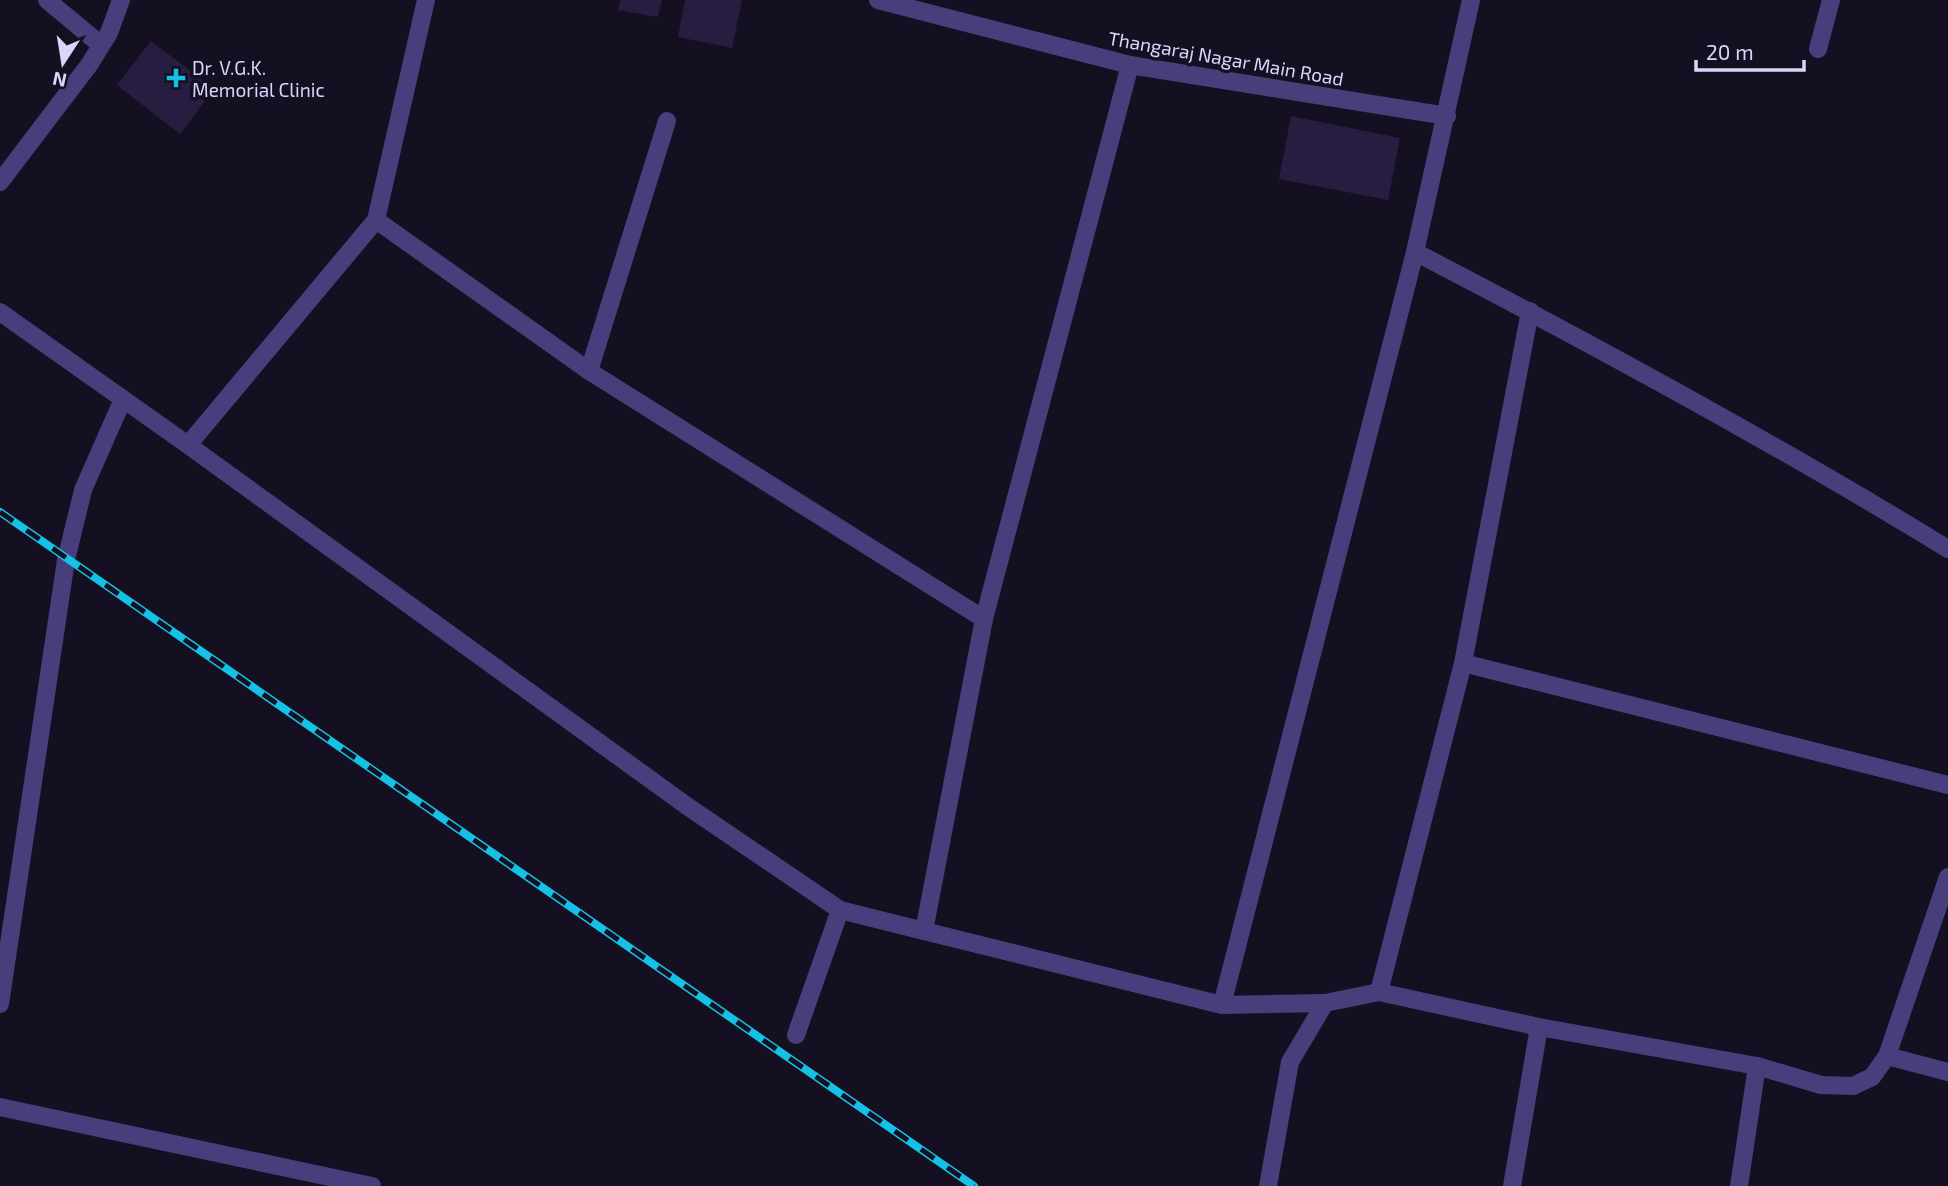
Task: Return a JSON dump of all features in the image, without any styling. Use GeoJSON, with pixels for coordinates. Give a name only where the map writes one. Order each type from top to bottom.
{"type":"FeatureCollection","features":[{"type":"Feature","properties":{"kind":"street"},"geometry":{"type":"LineString","coordinates":[[47,0],[102,45]]}},
{"type":"Feature","properties":{"kind":"street"},"geometry":{"type":"LineString","coordinates":[[0,182],[102,45],[121,0]]}},
{"type":"Feature","properties":{"kind":"street"},"geometry":{"type":"LineString","coordinates":[[188,445],[376,220],[426,0]]}},
{"type":"Feature","properties":{"kind":"street","name":"Thangaraj Nagar Main Road"},"geometry":{"type":"LineString","coordinates":[[878,0],[1130,65],[1447,116]]}},
{"type":"Feature","properties":{"kind":"street"},"geometry":{"type":"LineString","coordinates":[[1222,1005],[1415,252],[1471,0]]}},
{"type":"Feature","properties":{"kind":"street"},"geometry":{"type":"LineString","coordinates":[[1818,49],[1831,0]]}},
{"type":"Feature","properties":{"kind":"street"},"geometry":{"type":"LineString","coordinates":[[923,930],[984,619],[1130,65]]}},
{"type":"Feature","properties":{"kind":"street"},"geometry":{"type":"LineString","coordinates":[[589,371],[667,121]]}},
{"type":"Feature","properties":{"kind":"street"},"geometry":{"type":"LineString","coordinates":[[376,220],[589,371],[984,619]]}},
{"type":"Feature","properties":{"kind":"street"},"geometry":{"type":"LineString","coordinates":[[1415,252],[1530,312],[1858,494],[1948,549]]}},
{"type":"Feature","properties":{"kind":"street"},"geometry":{"type":"LineString","coordinates":[[0,312],[687,806],[840,910],[1222,1005],[1325,1003],[1379,992],[1539,1027],[1757,1066],[1821,1084],[1853,1086],[1872,1077],[1887,1056],[1948,877]]}},
{"type":"Feature","properties":{"kind":"street"},"geometry":{"type":"LineString","coordinates":[[1379,992],[1463,663],[1530,312]]}},
{"type":"Feature","properties":{"kind":"street"},"geometry":{"type":"LineString","coordinates":[[0,1004],[66,560],[83,490],[123,399]]}},
{"type":"Feature","properties":{"kind":"street"},"geometry":{"type":"LineString","coordinates":[[1463,663],[1948,785]]}},
{"type":"Feature","properties":{"kind":"street"},"geometry":{"type":"LineString","coordinates":[[796,1035],[840,910]]}},
{"type":"Feature","properties":{"kind":"street"},"geometry":{"type":"LineString","coordinates":[[1269,1186],[1290,1062],[1325,1003]]}},
{"type":"Feature","properties":{"kind":"street"},"geometry":{"type":"LineString","coordinates":[[1512,1186],[1539,1027]]}},
{"type":"Feature","properties":{"kind":"street"},"geometry":{"type":"LineString","coordinates":[[1887,1056],[1948,1072]]}},
{"type":"Feature","properties":{"kind":"street"},"geometry":{"type":"LineString","coordinates":[[1739,1186],[1757,1066]]}},
{"type":"Feature","properties":{"kind":"street"},"geometry":{"type":"LineString","coordinates":[[0,1107],[372,1186]]}},
{"type":"Feature","properties":{"kind":"building"},"geometry":{"type":"Polygon","coordinates":[[[620,0],[662,0],[658,17],[618,10],[620,0]]]}},
{"type":"Feature","properties":{"kind":"building"},"geometry":{"type":"Polygon","coordinates":[[[685,0],[742,0],[732,48],[678,37],[685,0]]]}},
{"type":"Feature","properties":{"kind":"building"},"geometry":{"type":"Polygon","coordinates":[[[151,41],[214,89],[180,134],[117,85],[151,41]]]}},
{"type":"Feature","properties":{"kind":"building"},"geometry":{"type":"Polygon","coordinates":[[[1291,116],[1400,138],[1388,200],[1279,179],[1291,116]]]}},
{"type":"Feature","properties":{"kind":"railway"},"geometry":{"type":"LineString","coordinates":[[0,512],[974,1186]]}},
{"type":"Feature","properties":{"kind":"place","name":"Dr. V.G.K. Memorial Clinic"},"geometry":{"type":"Point","coordinates":[176,78]}}]}
